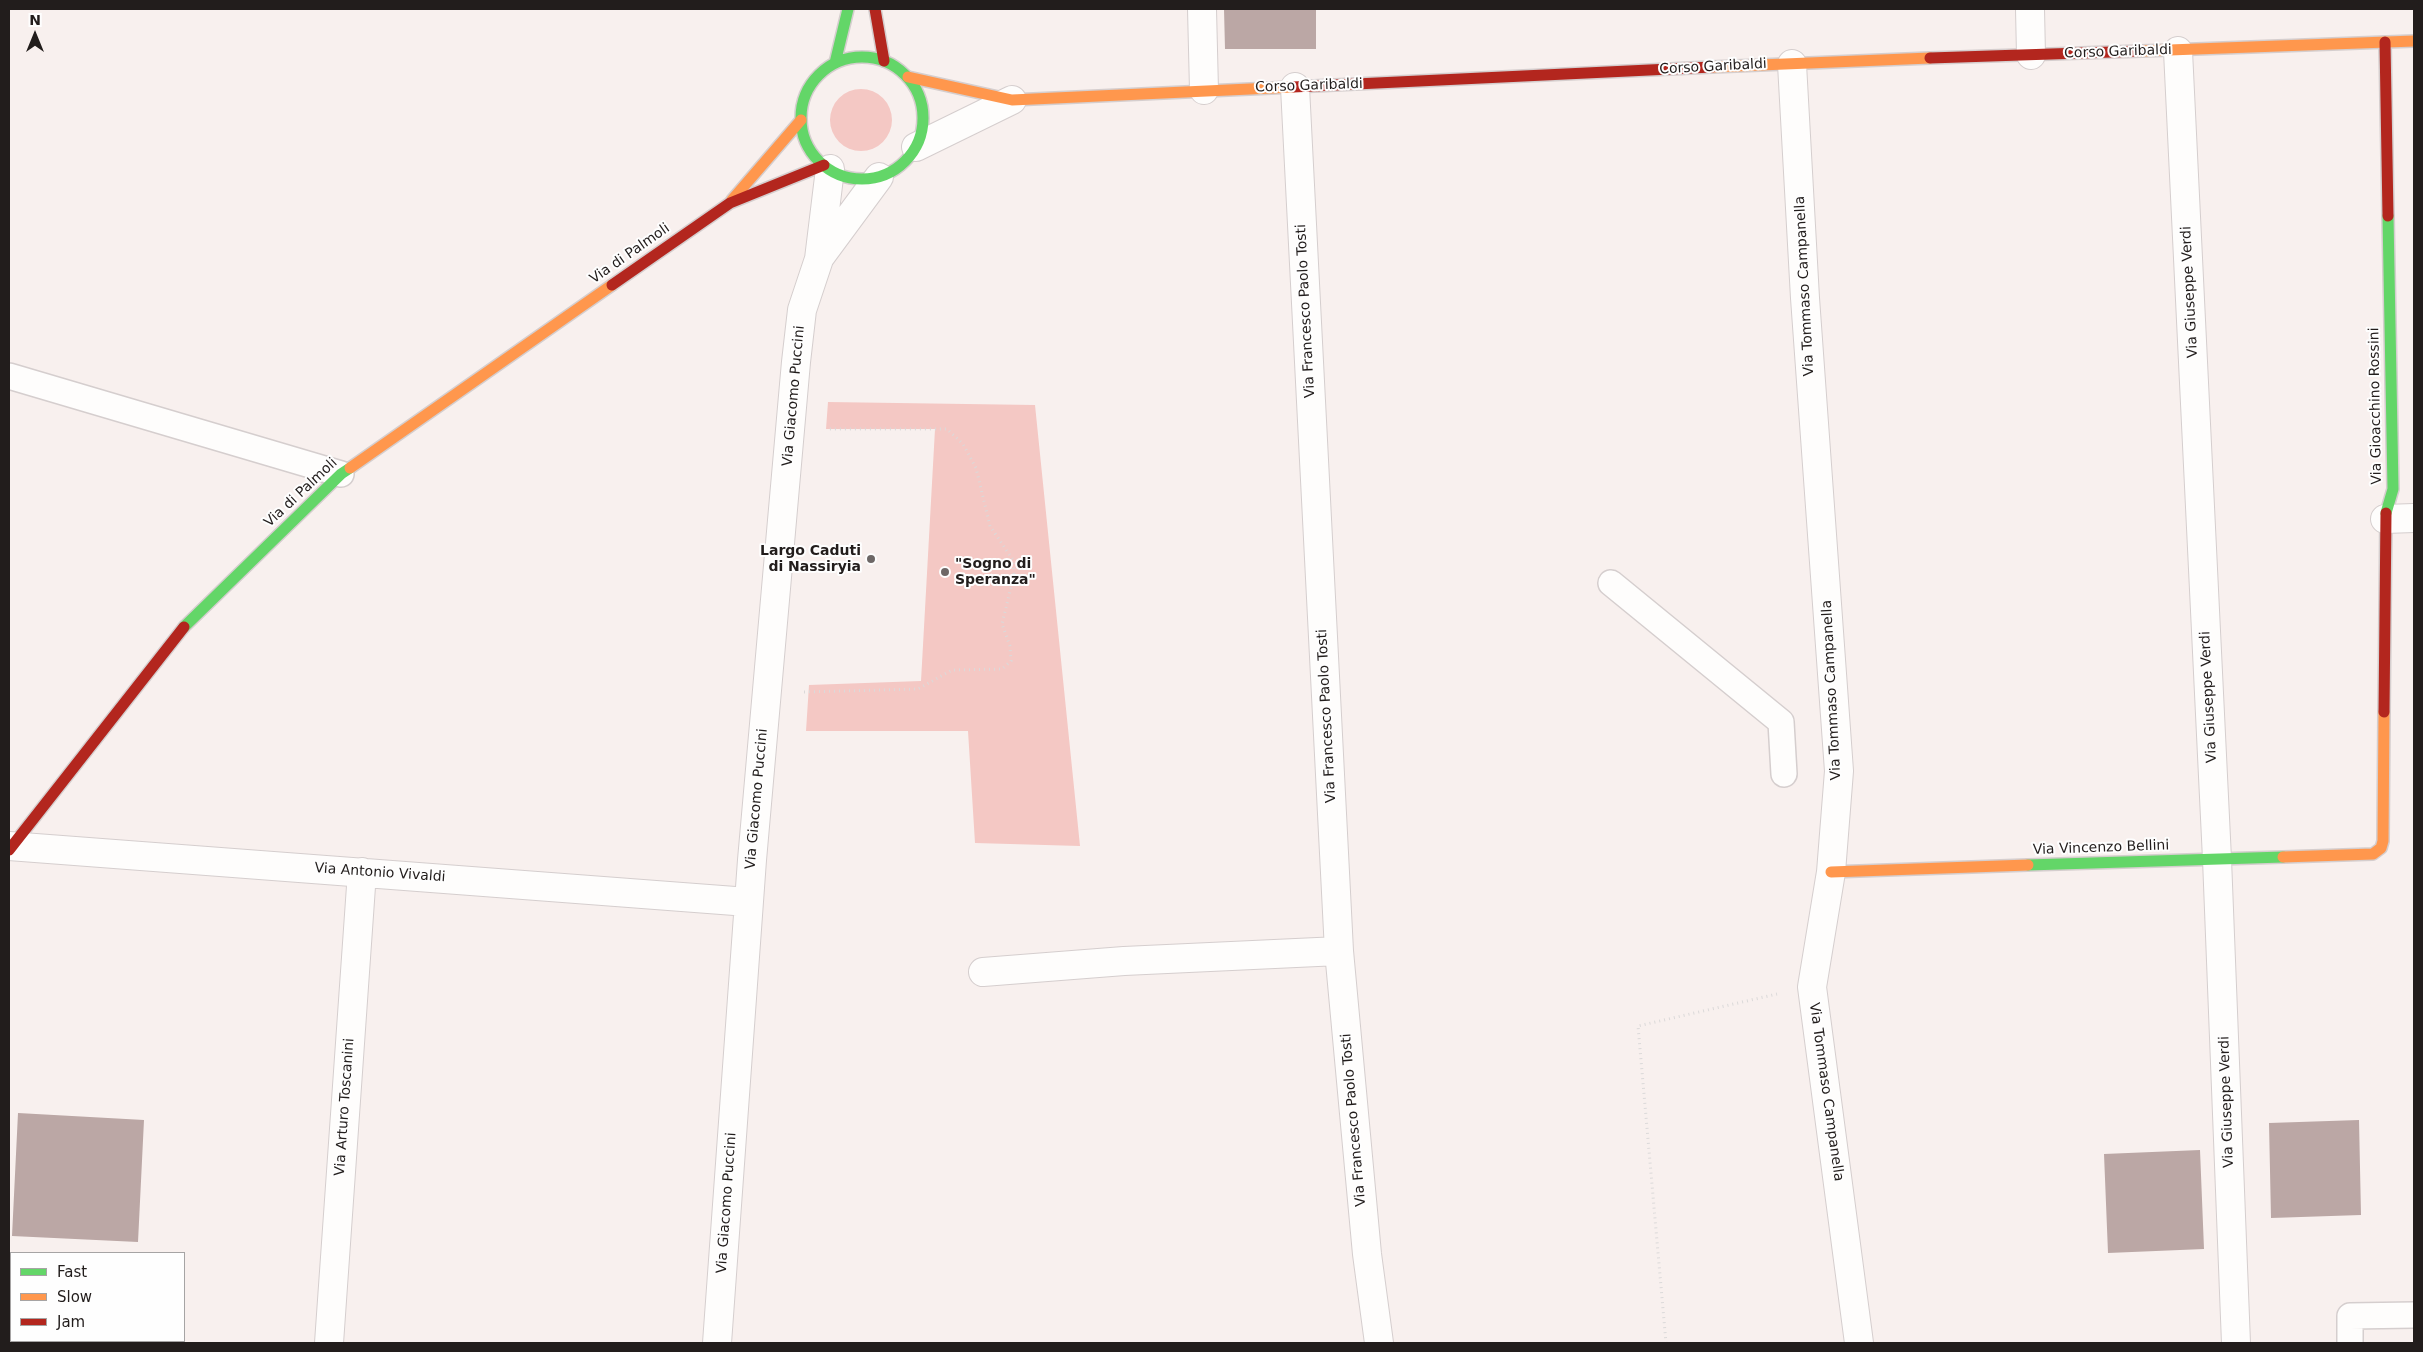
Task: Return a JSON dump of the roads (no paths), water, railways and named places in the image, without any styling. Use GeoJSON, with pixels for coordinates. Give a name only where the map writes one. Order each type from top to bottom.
{"type":"FeatureCollection","features":[{"type":"Feature","properties":{"kind":"street"},"geometry":{"type":"LineString","coordinates":[[835,63],[848,9]]}},
{"type":"Feature","properties":{"kind":"street"},"geometry":{"type":"LineString","coordinates":[[875,9],[884,61]]}},
{"type":"Feature","properties":{"kind":"street"},"geometry":{"type":"LineString","coordinates":[[1202,9],[1204,90]]}},
{"type":"Feature","properties":{"kind":"street"},"geometry":{"type":"LineString","coordinates":[[2030,9],[2030,55]]}},
{"type":"Feature","properties":{"kind":"street","name":"Corso Garibaldi"},"geometry":{"type":"LineString","coordinates":[[908,77],[1012,100],[1792,64],[2414,41]]}},
{"type":"Feature","properties":{"kind":"street","name":"Via Gioacchino Rossini"},"geometry":{"type":"LineString","coordinates":[[2373,854],[2381,848],[2383,841],[2385,519],[2392,489],[2385,42]]}},
{"type":"Feature","properties":{"kind":"street","name":"Via Giuseppe Verdi"},"geometry":{"type":"LineString","coordinates":[[2178,51],[2217,859],[2236,1343]]}},
{"type":"Feature","properties":{"kind":"street"},"geometry":{"type":"LineString","coordinates":[[864,56],[884,61],[898,67],[916,87],[923,111],[921,136],[907,160],[894,170],[879,177],[854,178],[827,167],[807,145],[801,120],[804,97],[816,77],[835,63],[864,56]]}},
{"type":"Feature","properties":{"kind":"street","name":"Via Tommaso Campanella"},"geometry":{"type":"LineString","coordinates":[[1792,64],[1805,298],[1839,771],[1830,872],[1812,987],[1859,1343]]}},
{"type":"Feature","properties":{"kind":"street","name":"Via Francesco Paolo Tosti"},"geometry":{"type":"LineString","coordinates":[[1295,87],[1339,951],[1367,1254],[1379,1343]]}},
{"type":"Feature","properties":{"kind":"street","name":"Corso Garibaldi"},"geometry":{"type":"LineString","coordinates":[[916,147],[1012,100]]}},
{"type":"Feature","properties":{"kind":"street","name":"Via di Palmoli"},"geometry":{"type":"LineString","coordinates":[[730,203],[801,120]]}},
{"type":"Feature","properties":{"kind":"street","name":"Via di Palmoli"},"geometry":{"type":"LineString","coordinates":[[10,847],[178,633],[341,474],[730,203],[827,167]]}},
{"type":"Feature","properties":{"kind":"street","name":"Via Giacomo Puccini"},"geometry":{"type":"LineString","coordinates":[[717,1343],[748,902],[790,430],[802,310],[819,259],[827,167]]}},
{"type":"Feature","properties":{"kind":"street","name":"Via Giacomo Puccini"},"geometry":{"type":"LineString","coordinates":[[819,259],[879,177]]}},
{"type":"Feature","properties":{"kind":"street"},"geometry":{"type":"LineString","coordinates":[[2385,519],[2414,518]]}},
{"type":"Feature","properties":{"kind":"street","name":"Via Antonio Vivaldi"},"geometry":{"type":"LineString","coordinates":[[10,847],[748,902]]}},
{"type":"Feature","properties":{"kind":"street","name":"Via Vincenzo Bellini"},"geometry":{"type":"LineString","coordinates":[[1830,872],[2373,854]]}},
{"type":"Feature","properties":{"kind":"street","name":"Via Arturo Toscanini"},"geometry":{"type":"LineString","coordinates":[[329,1343],[362,872]]}},
{"type":"Feature","properties":{"kind":"street"},"geometry":{"type":"LineString","coordinates":[[983,972],[1124,962],[1339,951]]}},
{"type":"Feature","properties":{"kind":"lane"},"geometry":{"type":"LineString","coordinates":[[9,376],[341,474]]}},
{"type":"Feature","properties":{"kind":"lane"},"geometry":{"type":"LineString","coordinates":[[1611,583],[1781,722],[1784,774]]}},
{"type":"Feature","properties":{"kind":"lane"},"geometry":{"type":"LineString","coordinates":[[2350,1343],[2350,1316],[2414,1315]]}},
{"type":"Feature","properties":{"kind":"place","name":"Largo Caduti di Nassiryia"},"geometry":{"type":"Point","coordinates":[871,559]}},
{"type":"Feature","properties":{"kind":"place","name":"\"Sogno di Speranza\""},"geometry":{"type":"Point","coordinates":[945,572]}}]}
